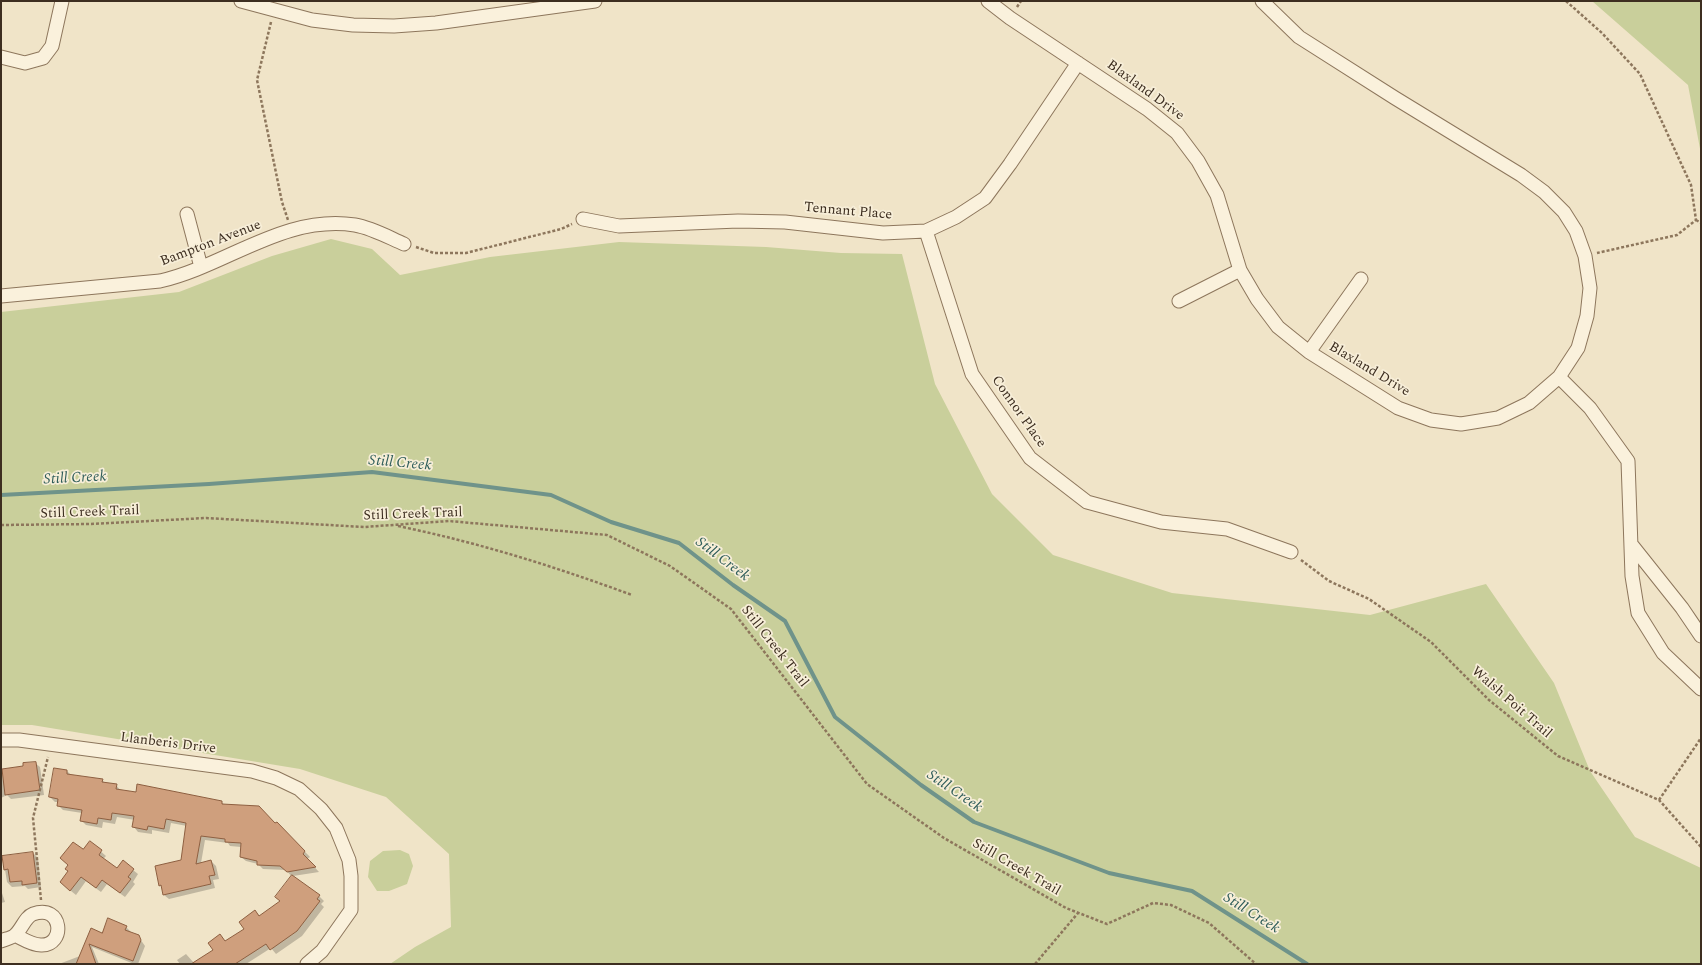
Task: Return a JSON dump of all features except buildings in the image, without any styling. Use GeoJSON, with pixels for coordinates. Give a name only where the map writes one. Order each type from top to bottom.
{"type":"FeatureCollection","features":[{"type":"Feature","properties":{"kind":"street"},"geometry":{"type":"LineString","coordinates":[[1,57],[25,62],[43,58],[52,46],[62,1]]}},
{"type":"Feature","properties":{"kind":"street"},"geometry":{"type":"LineString","coordinates":[[241,1],[312,20],[353,25],[394,26],[436,23],[595,1]]}},
{"type":"Feature","properties":{"kind":"street","name":"Blaxland Drive"},"geometry":{"type":"LineString","coordinates":[[988,1],[1010,18],[1147,109],[1177,133],[1198,161],[1217,195],[1240,270],[1257,300],[1278,327],[1309,352],[1398,408],[1431,420],[1461,424],[1498,418],[1529,403],[1559,377],[1578,348],[1587,316],[1590,288],[1585,256],[1576,231],[1564,212],[1544,192],[1521,175],[1394,98],[1299,37],[1262,1]]}},
{"type":"Feature","properties":{"kind":"street","name":"Tennant Place"},"geometry":{"type":"LineString","coordinates":[[584,219],[619,226],[738,221],[785,222],[883,233],[926,231],[956,217],[985,198],[1010,164],[1078,63]]}},
{"type":"Feature","properties":{"kind":"street"},"geometry":{"type":"LineString","coordinates":[[187,214],[201,267]]}},
{"type":"Feature","properties":{"kind":"street","name":"Bampton Avenue"},"geometry":{"type":"LineString","coordinates":[[1,296],[160,281],[178,277],[308,225],[323,224],[356,226],[404,244]]}},
{"type":"Feature","properties":{"kind":"street","name":"Connor Place"},"geometry":{"type":"LineString","coordinates":[[926,231],[972,374],[1030,458],[1087,502],[1161,522],[1227,529],[1291,552]]}},
{"type":"Feature","properties":{"kind":"street"},"geometry":{"type":"LineString","coordinates":[[1179,301],[1240,270]]}},
{"type":"Feature","properties":{"kind":"street"},"geometry":{"type":"LineString","coordinates":[[1309,352],[1361,279]]}},
{"type":"Feature","properties":{"kind":"street"},"geometry":{"type":"LineString","coordinates":[[1559,377],[1590,408],[1628,461],[1632,576],[1638,613],[1663,653],[1701,689]]}},
{"type":"Feature","properties":{"kind":"street"},"geometry":{"type":"LineString","coordinates":[[1631,544],[1682,608],[1701,636]]}},
{"type":"Feature","properties":{"kind":"street","name":"Llanberis Drive"},"geometry":{"type":"LineString","coordinates":[[1,740],[19,740],[252,771],[276,778],[299,789],[321,809],[336,828],[349,860],[351,876],[351,910],[322,951],[307,964]]}},
{"type":"Feature","properties":{"kind":"street"},"geometry":{"type":"LineString","coordinates":[[1,941],[15,936],[32,914],[43,912],[52,915],[58,924],[55,939],[49,944],[40,946],[15,936]]}},
{"type":"Feature","properties":{"kind":"path"},"geometry":{"type":"LineString","coordinates":[[1566,1],[1602,33],[1640,74],[1691,185],[1696,220]]}},
{"type":"Feature","properties":{"kind":"path"},"geometry":{"type":"LineString","coordinates":[[274,10],[256,80],[282,202],[291,231]]}},
{"type":"Feature","properties":{"kind":"path"},"geometry":{"type":"LineString","coordinates":[[404,244],[434,253],[466,253],[561,229],[584,219]]}},
{"type":"Feature","properties":{"kind":"path"},"geometry":{"type":"LineString","coordinates":[[1585,256],[1677,235],[1696,220]]}},
{"type":"Feature","properties":{"kind":"path"},"geometry":{"type":"LineString","coordinates":[[1696,220],[1701,223]]}},
{"type":"Feature","properties":{"kind":"path","name":"Still Creek Trail"},"geometry":{"type":"LineString","coordinates":[[1,525],[91,524],[206,518],[364,527],[449,521],[607,535],[670,566],[731,609],[867,784],[944,838],[1066,908],[1107,924],[1153,902],[1171,905],[1208,923],[1256,964]]}},
{"type":"Feature","properties":{"kind":"path"},"geometry":{"type":"LineString","coordinates":[[393,525],[451,537],[518,555],[632,595]]}},
{"type":"Feature","properties":{"kind":"path","name":"Walsh Poit Trail"},"geometry":{"type":"LineString","coordinates":[[1291,552],[1329,581],[1368,599],[1431,642],[1489,700],[1558,756],[1659,800],[1701,847]]}},
{"type":"Feature","properties":{"kind":"path"},"geometry":{"type":"LineString","coordinates":[[1659,800],[1701,738]]}},
{"type":"Feature","properties":{"kind":"path"},"geometry":{"type":"LineString","coordinates":[[43,912],[33,818],[51,745]]}},
{"type":"Feature","properties":{"kind":"path"},"geometry":{"type":"LineString","coordinates":[[1035,964],[1078,913]]}},
{"type":"Feature","properties":{"kind":"green space"},"geometry":{"type":"Polygon","coordinates":[[[1592,1],[1701,1],[1701,154],[1688,85],[1592,1]]]}},
{"type":"Feature","properties":{"kind":"green space"},"geometry":{"type":"Polygon","coordinates":[[[331,239],[372,249],[400,275],[490,257],[619,242],[766,247],[841,253],[902,254],[935,384],[992,494],[1053,555],[1172,593],[1370,615],[1486,584],[1554,683],[1590,771],[1635,837],[1701,868],[1701,964],[390,964],[415,947],[451,927],[449,854],[386,797],[300,769],[32,725],[1,725],[1,312],[179,292],[272,256],[331,239]]]}},
{"type":"Feature","properties":{"kind":"green space"},"geometry":{"type":"Polygon","coordinates":[[[400,850],[409,854],[413,866],[407,884],[389,891],[377,891],[368,877],[370,861],[383,851],[400,850]]]}},
{"type":"Feature","properties":{"kind":"waterway","name":"Still Creek"},"geometry":{"type":"LineString","coordinates":[[1,495],[209,484],[372,472],[551,495],[611,522],[679,543],[733,585],[785,621],[835,717],[921,785],[974,822],[1109,873],[1192,891],[1307,964]]}}]}
